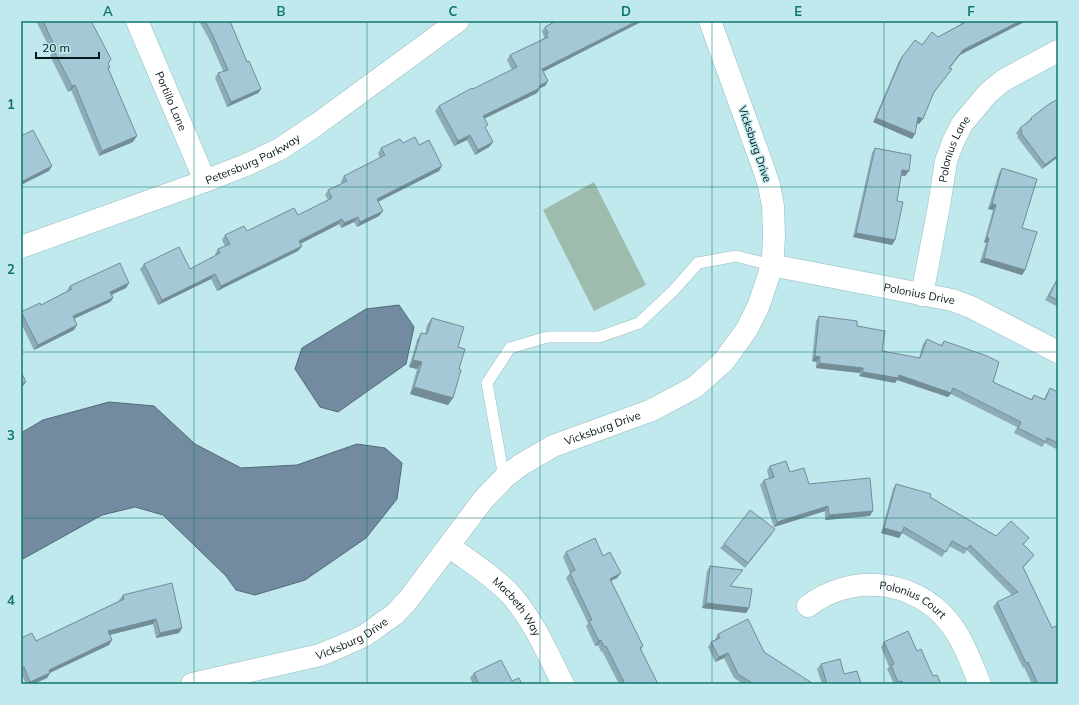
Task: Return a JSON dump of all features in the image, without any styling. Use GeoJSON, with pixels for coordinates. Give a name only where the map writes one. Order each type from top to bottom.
{"type":"FeatureCollection","features":[{"type":"Feature","properties":{"kind":"street","name":"Portillo Lane"},"geometry":{"type":"LineString","coordinates":[[137,21],[205,181]]}},
{"type":"Feature","properties":{"kind":"street","name":"Petersburg Parkway"},"geometry":{"type":"LineString","coordinates":[[21,247],[205,181],[246,165],[286,145],[316,125],[458,21]]}},
{"type":"Feature","properties":{"kind":"street","name":"Vicksburg Drive"},"geometry":{"type":"LineString","coordinates":[[192,684],[270,675],[364,636],[395,614],[408,600],[484,500],[504,478],[519,466],[553,446],[652,410],[695,387],[724,361],[747,329],[765,289],[771,265],[774,226],[773,206],[769,185],[756,144],[710,21]]}},
{"type":"Feature","properties":{"kind":"street","name":"Polonius Lane"},"geometry":{"type":"LineString","coordinates":[[922,295],[945,166],[953,142],[962,124],[988,93],[1004,80],[1058,51]]}},
{"type":"Feature","properties":{"kind":"street","name":"Polonius Drive"},"geometry":{"type":"LineString","coordinates":[[771,265],[952,300],[971,307],[1058,352]]}},
{"type":"Feature","properties":{"kind":"street","name":"Macbeth Way"},"geometry":{"type":"LineString","coordinates":[[449,546],[494,579],[521,607],[538,634],[563,684]]}},
{"type":"Feature","properties":{"kind":"street","name":"Polonius Court"},"geometry":{"type":"LineString","coordinates":[[808,606],[816,600],[848,587],[875,584],[884,585],[911,593],[935,608],[948,621],[958,636],[980,684]]}},
{"type":"Feature","properties":{"kind":"lane"},"geometry":{"type":"LineString","coordinates":[[504,478],[487,383],[510,348],[546,337],[599,337],[639,323],[673,291],[698,263],[736,256],[771,265]]}},
{"type":"Feature","properties":{"kind":"green space"},"geometry":{"type":"Polygon","coordinates":[[[594,182],[646,285],[594,311],[543,210],[594,182]]]}},
{"type":"Feature","properties":{"kind":"water"},"geometry":{"type":"Polygon","coordinates":[[[399,305],[414,327],[406,364],[338,412],[320,407],[295,369],[302,348],[366,309],[399,305]]]}},
{"type":"Feature","properties":{"kind":"water"},"geometry":{"type":"Polygon","coordinates":[[[109,402],[154,406],[195,444],[241,468],[297,465],[357,444],[385,448],[402,463],[397,499],[366,538],[305,580],[255,595],[236,590],[226,576],[163,515],[135,507],[102,515],[21,560],[21,433],[43,420],[109,402]]]}},
{"type":"Feature","properties":{"kind":"building"},"geometry":{"type":"Polygon","coordinates":[[[43,21],[91,21],[111,59],[108,64],[110,67],[108,68],[137,136],[102,151],[75,85],[72,86],[54,51],[56,49],[43,21]]]}},
{"type":"Feature","properties":{"kind":"building"},"geometry":{"type":"Polygon","coordinates":[[[205,21],[230,21],[247,62],[249,61],[261,89],[231,102],[218,73],[228,70],[205,21]]]}},
{"type":"Feature","properties":{"kind":"building"},"geometry":{"type":"Polygon","coordinates":[[[556,21],[637,21],[542,69],[548,81],[539,86],[540,88],[483,116],[488,125],[485,127],[493,142],[478,150],[470,135],[458,141],[439,106],[472,88],[473,89],[517,67],[510,55],[548,37],[545,27],[556,21]]]}},
{"type":"Feature","properties":{"kind":"building"},"geometry":{"type":"Polygon","coordinates":[[[965,21],[1020,21],[963,50],[949,68],[952,69],[934,92],[923,119],[918,117],[915,134],[876,118],[902,57],[915,40],[922,45],[932,32],[938,37],[966,22],[965,21]]]}},
{"type":"Feature","properties":{"kind":"building"},"geometry":{"type":"Polygon","coordinates":[[[1058,99],[1058,155],[1045,165],[1021,133],[1022,131],[1020,128],[1049,104],[1058,99]]]}},
{"type":"Feature","properties":{"kind":"building"},"geometry":{"type":"Polygon","coordinates":[[[33,130],[52,166],[21,182],[21,136],[33,130]]]}},
{"type":"Feature","properties":{"kind":"building"},"geometry":{"type":"Polygon","coordinates":[[[415,137],[419,145],[429,140],[442,166],[377,199],[383,211],[360,222],[358,217],[344,223],[342,219],[299,241],[302,246],[221,286],[215,274],[162,300],[144,264],[179,247],[190,269],[220,253],[218,249],[230,244],[225,235],[244,226],[247,231],[294,208],[298,215],[332,198],[328,190],[347,181],[344,176],[385,155],[381,148],[400,139],[403,143],[415,137]]]}},
{"type":"Feature","properties":{"kind":"building"},"geometry":{"type":"Polygon","coordinates":[[[875,148],[911,155],[909,171],[902,170],[897,201],[903,202],[895,240],[856,233],[875,148]]]}},
{"type":"Feature","properties":{"kind":"building"},"geometry":{"type":"Polygon","coordinates":[[[1002,168],[1037,179],[1022,228],[1037,232],[1025,270],[984,258],[989,238],[987,237],[996,205],[992,204],[1002,168]]]}},
{"type":"Feature","properties":{"kind":"building"},"geometry":{"type":"Polygon","coordinates":[[[120,263],[129,283],[110,292],[113,298],[73,316],[77,325],[38,345],[21,312],[40,303],[41,305],[72,289],[70,286],[120,263]]]}},
{"type":"Feature","properties":{"kind":"building"},"geometry":{"type":"Polygon","coordinates":[[[1058,278],[1058,300],[1049,296],[1058,278]]]}},
{"type":"Feature","properties":{"kind":"building"},"geometry":{"type":"Polygon","coordinates":[[[819,316],[857,321],[857,326],[885,331],[882,351],[920,358],[927,339],[942,346],[944,341],[987,356],[999,362],[993,382],[1032,400],[1034,395],[1045,400],[1050,388],[1058,392],[1058,443],[1047,438],[1046,442],[1018,428],[1021,422],[953,388],[951,393],[899,375],[898,378],[863,372],[863,368],[819,363],[820,357],[815,356],[819,316]]]}},
{"type":"Feature","properties":{"kind":"building"},"geometry":{"type":"Polygon","coordinates":[[[432,318],[464,327],[458,347],[465,349],[453,398],[414,387],[422,362],[413,360],[421,333],[427,334],[432,318]]]}},
{"type":"Feature","properties":{"kind":"building"},"geometry":{"type":"Polygon","coordinates":[[[21,372],[26,382],[21,384],[21,372]]]}},
{"type":"Feature","properties":{"kind":"building"},"geometry":{"type":"Polygon","coordinates":[[[786,461],[790,472],[804,468],[809,484],[870,478],[873,511],[829,515],[828,506],[777,522],[764,480],[774,477],[770,466],[786,461]]]}},
{"type":"Feature","properties":{"kind":"building"},"geometry":{"type":"Polygon","coordinates":[[[896,484],[931,494],[930,497],[996,536],[1011,521],[1029,538],[1023,544],[1034,555],[1023,567],[1052,628],[1058,625],[1058,684],[1038,684],[1028,662],[1026,663],[997,602],[1018,592],[970,545],[967,549],[952,541],[946,552],[904,527],[902,533],[884,528],[896,484]]]}},
{"type":"Feature","properties":{"kind":"building"},"geometry":{"type":"Polygon","coordinates":[[[750,510],[775,529],[748,563],[724,544],[750,510]]]}},
{"type":"Feature","properties":{"kind":"building"},"geometry":{"type":"Polygon","coordinates":[[[595,538],[603,556],[610,552],[621,573],[610,579],[643,646],[640,648],[658,684],[619,684],[624,682],[606,646],[604,647],[601,640],[599,641],[589,621],[592,620],[570,573],[575,570],[566,552],[595,538]]]}},
{"type":"Feature","properties":{"kind":"building"},"geometry":{"type":"Polygon","coordinates":[[[710,566],[743,570],[730,586],[752,589],[749,608],[706,603],[710,566]]]}},
{"type":"Feature","properties":{"kind":"building"},"geometry":{"type":"Polygon","coordinates":[[[172,583],[182,628],[160,633],[156,619],[108,631],[112,640],[49,670],[50,673],[30,682],[24,667],[21,668],[21,638],[32,633],[36,641],[124,599],[123,595],[172,583]]]}},
{"type":"Feature","properties":{"kind":"building"},"geometry":{"type":"Polygon","coordinates":[[[748,619],[764,652],[812,683],[811,684],[754,684],[738,674],[728,653],[719,657],[711,642],[720,638],[718,634],[748,619]]]}},
{"type":"Feature","properties":{"kind":"building"},"geometry":{"type":"Polygon","coordinates":[[[908,631],[917,651],[921,649],[933,676],[937,675],[941,684],[903,684],[902,681],[898,682],[891,665],[894,664],[884,642],[908,631]]]}},
{"type":"Feature","properties":{"kind":"building"},"geometry":{"type":"Polygon","coordinates":[[[840,659],[844,674],[857,671],[861,684],[827,684],[821,664],[840,659]]]}},
{"type":"Feature","properties":{"kind":"building"},"geometry":{"type":"Polygon","coordinates":[[[501,660],[512,681],[519,678],[522,684],[479,684],[474,673],[501,660]]]}}]}
